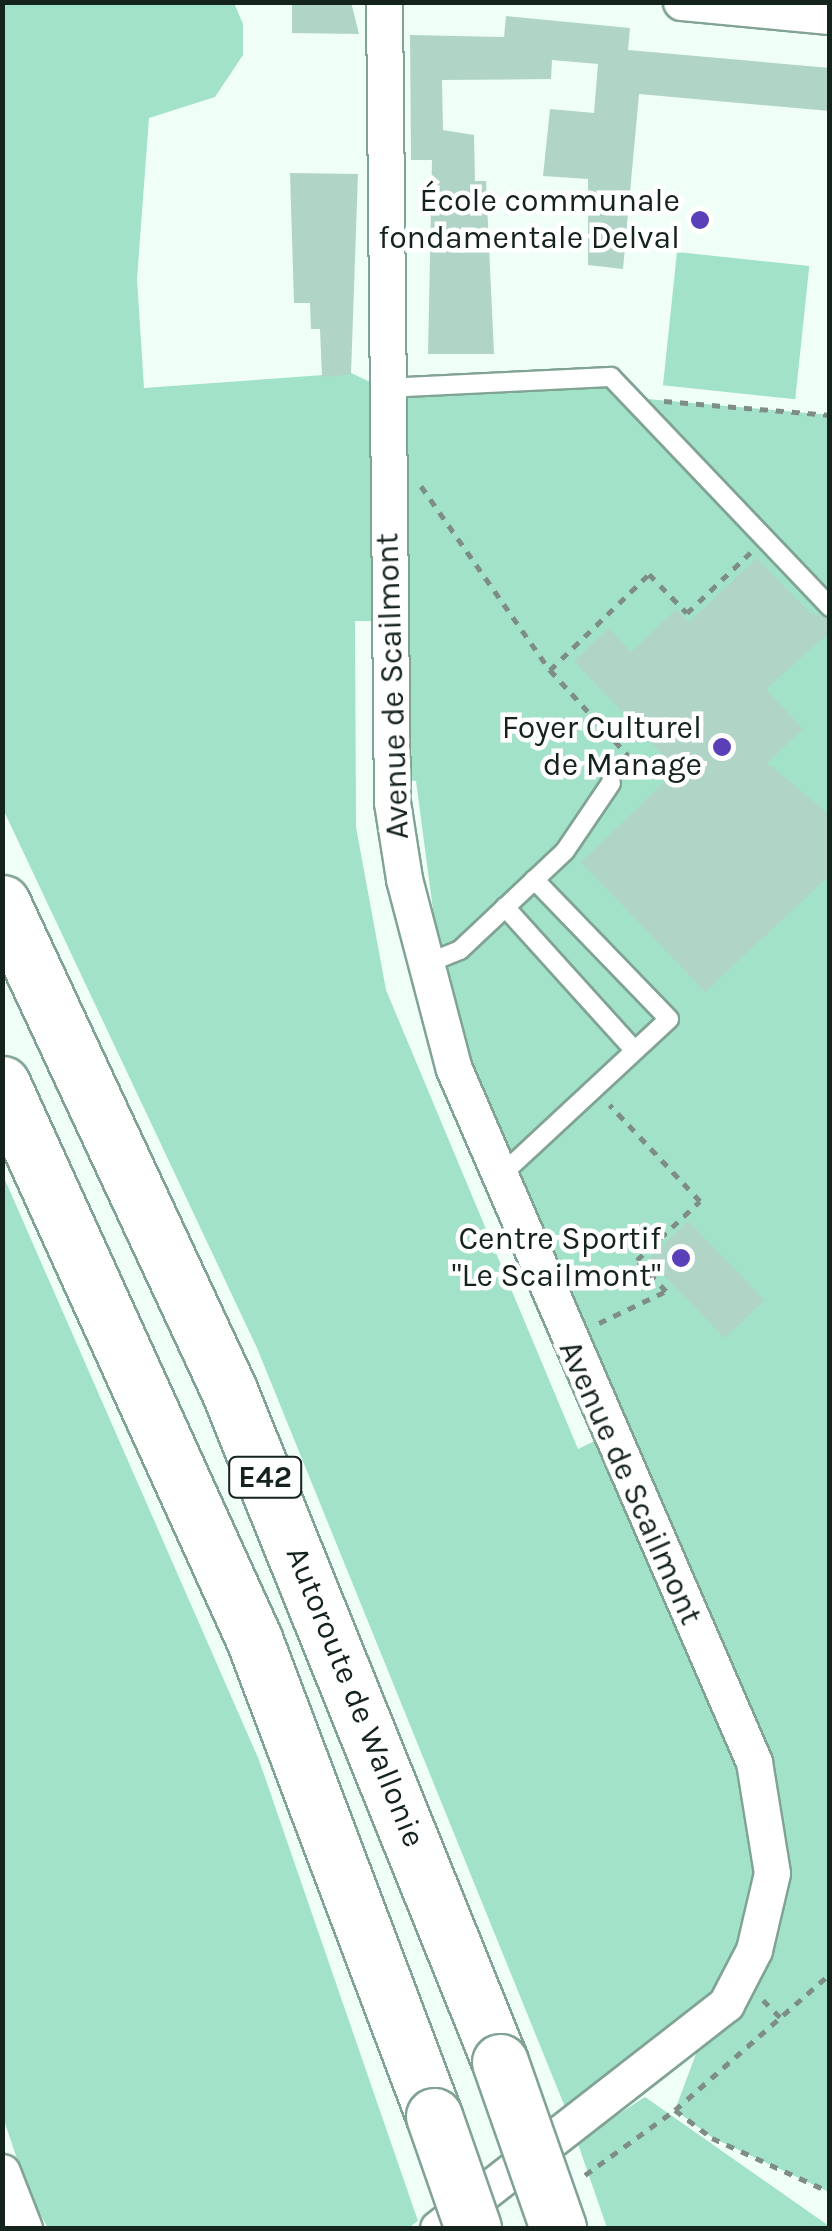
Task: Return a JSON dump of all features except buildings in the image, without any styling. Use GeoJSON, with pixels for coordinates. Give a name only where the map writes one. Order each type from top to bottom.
{"type":"FeatureCollection","features":[{"type":"Feature","properties":{"kind":"highway","name":"Autoroute de Wallonie"},"geometry":{"type":"LineString","coordinates":[[2,904],[228,1388],[500,2062],[558,2228]]}},
{"type":"Feature","properties":{"kind":"highway","name":"E42"},"geometry":{"type":"LineString","coordinates":[[2,1084],[254,1638],[473,2228]]}},
{"type":"Feature","properties":{"kind":"street","name":"Avenue de Scailmont"},"geometry":{"type":"LineString","coordinates":[[384,2],[383,388],[392,802],[422,965],[498,1178],[754,1762],[772,1873],[754,1950],[726,2004],[438,2228]]}},
{"type":"Feature","properties":{"kind":"street"},"geometry":{"type":"LineString","coordinates":[[682,2],[830,16]]}},
{"type":"Feature","properties":{"kind":"street"},"geometry":{"type":"LineString","coordinates":[[2,2172],[24,2228]]}},
{"type":"Feature","properties":{"kind":"lane"},"geometry":{"type":"LineString","coordinates":[[383,388],[612,377],[767,536],[830,607]]}},
{"type":"Feature","properties":{"kind":"lane"},"geometry":{"type":"LineString","coordinates":[[422,965],[460,950],[534,879],[610,783]]}},
{"type":"Feature","properties":{"kind":"lane"},"geometry":{"type":"LineString","coordinates":[[498,1178],[668,1019],[534,879]]}},
{"type":"Feature","properties":{"kind":"lane"},"geometry":{"type":"LineString","coordinates":[[505,907],[634,1050]]}},
{"type":"Feature","properties":{"kind":"path"},"geometry":{"type":"LineString","coordinates":[[636,398],[830,415]]}},
{"type":"Feature","properties":{"kind":"path"},"geometry":{"type":"LineString","coordinates":[[385,466],[406,465],[550,670],[646,774],[664,755]]}},
{"type":"Feature","properties":{"kind":"path"},"geometry":{"type":"LineString","coordinates":[[550,670],[649,574],[687,613],[767,536]]}},
{"type":"Feature","properties":{"kind":"path"},"geometry":{"type":"LineString","coordinates":[[567,1338],[666,1292],[637,1260],[700,1200],[594,1089]]}},
{"type":"Feature","properties":{"kind":"path"},"geometry":{"type":"LineString","coordinates":[[606,2160],[676,2110],[830,1974]]}},
{"type":"Feature","properties":{"kind":"path"},"geometry":{"type":"LineString","coordinates":[[676,2110],[712,2138],[830,2192]]}},
{"type":"Feature","properties":{"kind":"green space"},"geometry":{"type":"Polygon","coordinates":[[[3,3],[234,3],[243,24],[243,55],[215,97],[149,118],[137,279],[144,388],[351,373],[383,388],[595,377],[636,398],[829,415],[829,2192],[713,2138],[675,2110],[706,2027],[666,2033],[565,2107],[257,1348],[3,809],[3,3]],[[355,621],[356,827],[386,990],[578,1449],[607,1435],[454,1069],[416,781],[392,778],[388,621],[355,621]]]}},
{"type":"Feature","properties":{"kind":"green space"},"geometry":{"type":"Polygon","coordinates":[[[677,252],[809,266],[795,399],[663,385],[677,252]]]}},
{"type":"Feature","properties":{"kind":"green space"},"geometry":{"type":"Polygon","coordinates":[[[2,1173],[259,1760],[418,2221],[408,2228],[48,2228],[28,2192],[2,2114],[2,1173]]]}},
{"type":"Feature","properties":{"kind":"green space"},"geometry":{"type":"Polygon","coordinates":[[[645,2097],[829,2228],[607,2228],[577,2141],[645,2097]]]}},
{"type":"Feature","properties":{"kind":"place","name":"École communale fondamentale Delval"},"geometry":{"type":"Point","coordinates":[700,220]}},
{"type":"Feature","properties":{"kind":"place","name":"Foyer Culturel de Manage"},"geometry":{"type":"Point","coordinates":[722,747]}},
{"type":"Feature","properties":{"kind":"place","name":"Centre Sportif \"Le Scailmont\""},"geometry":{"type":"Point","coordinates":[681,1258]}}]}
